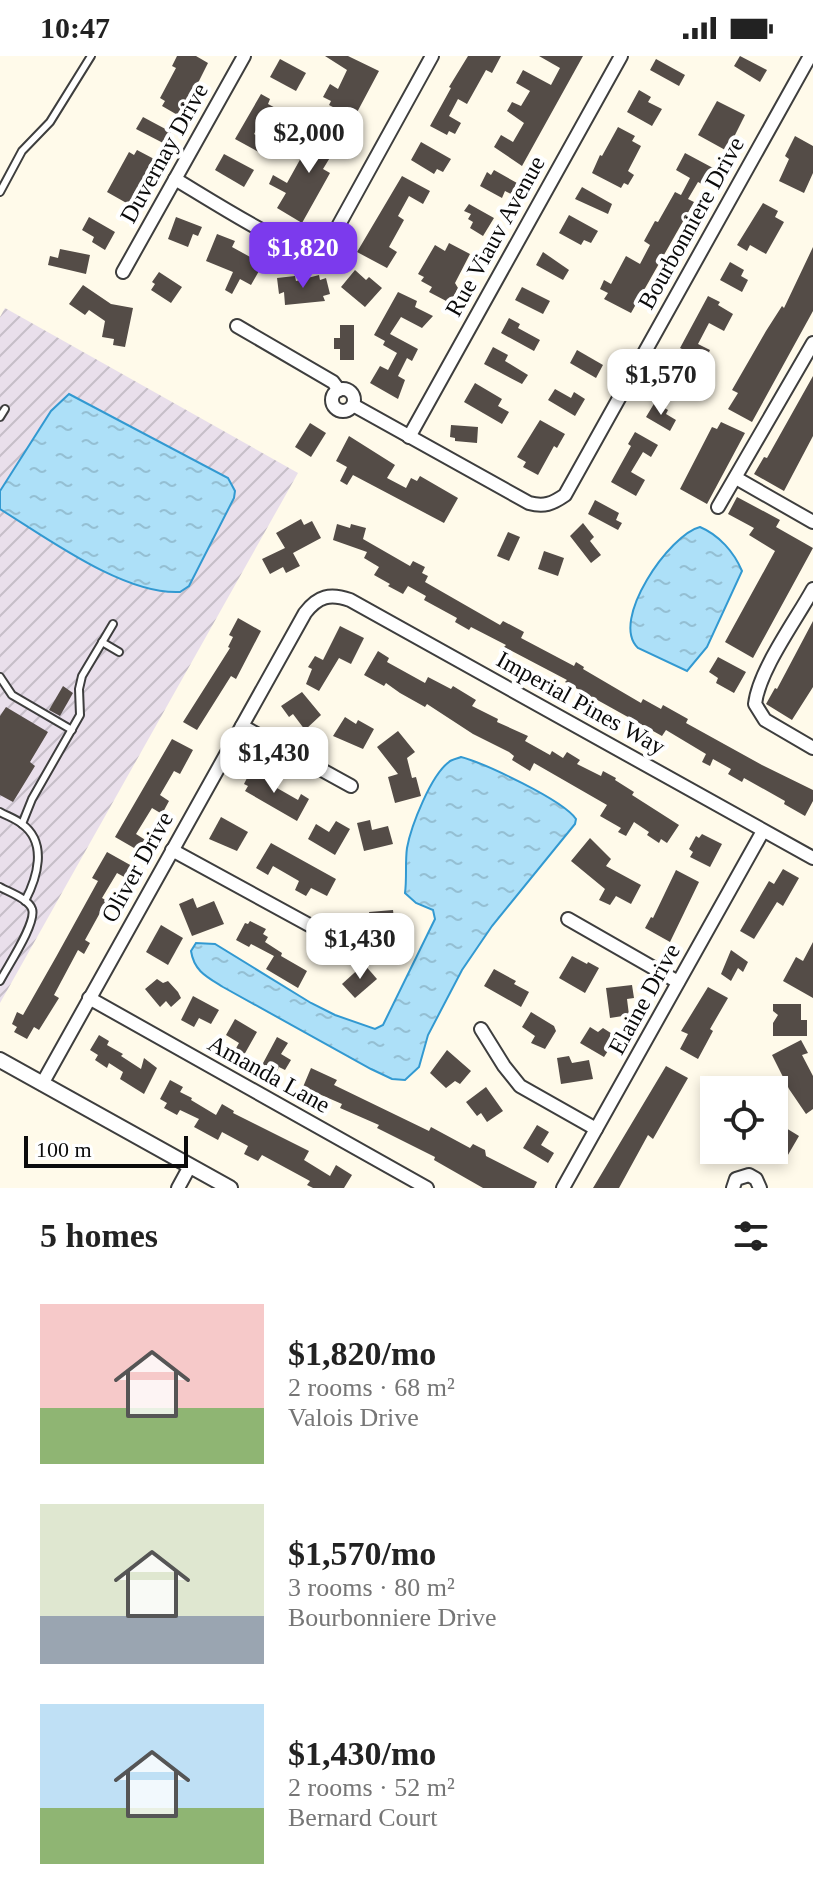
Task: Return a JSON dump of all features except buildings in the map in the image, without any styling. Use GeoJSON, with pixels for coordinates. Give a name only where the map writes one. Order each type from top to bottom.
{"type":"FeatureCollection","features":[{"type":"Feature","properties":{"kind":"street","name":"Duvernay Drive"},"geometry":{"type":"LineString","coordinates":[[123,272],[244,56]]}},
{"type":"Feature","properties":{"kind":"street"},"geometry":{"type":"LineString","coordinates":[[175,179],[283,241],[304,249],[316,248],[336,230],[432,56]]}},
{"type":"Feature","properties":{"kind":"street","name":"Rue Viauv Avenue"},"geometry":{"type":"LineString","coordinates":[[409,437],[621,56]]}},
{"type":"Feature","properties":{"kind":"street","name":"Bourbonniere Drive"},"geometry":{"type":"LineString","coordinates":[[237,326],[333,382],[339,390],[350,391],[354,398],[353,405],[409,437],[529,503],[542,506],[555,503],[565,495],[810,56]]}},
{"type":"Feature","properties":{"kind":"street"},"geometry":{"type":"LineString","coordinates":[[718,507],[813,343]]}},
{"type":"Feature","properties":{"kind":"street"},"geometry":{"type":"LineString","coordinates":[[736,478],[813,522]]}},
{"type":"Feature","properties":{"kind":"street"},"geometry":{"type":"LineString","coordinates":[[813,589],[757,691],[755,704],[765,720],[813,748]]}},
{"type":"Feature","properties":{"kind":"street","name":"Oliver Drive"},"geometry":{"type":"LineString","coordinates":[[42,1084],[305,613],[313,603],[326,596]]}},
{"type":"Feature","properties":{"kind":"street","name":"Imperial Pines Way"},"geometry":{"type":"LineString","coordinates":[[326,596],[350,600],[813,858]]}},
{"type":"Feature","properties":{"kind":"street"},"geometry":{"type":"LineString","coordinates":[[242,726],[351,786]]}},
{"type":"Feature","properties":{"kind":"street","name":"Elaine Drive"},"geometry":{"type":"LineString","coordinates":[[563,1188],[763,831]]}},
{"type":"Feature","properties":{"kind":"street"},"geometry":{"type":"LineString","coordinates":[[172,850],[333,938]]}},
{"type":"Feature","properties":{"kind":"street"},"geometry":{"type":"LineString","coordinates":[[568,919],[678,982]]}},
{"type":"Feature","properties":{"kind":"street","name":"Amanda Lane"},"geometry":{"type":"LineString","coordinates":[[89,998],[427,1188]]}},
{"type":"Feature","properties":{"kind":"street"},"geometry":{"type":"LineString","coordinates":[[481,1029],[520,1086],[596,1129]]}},
{"type":"Feature","properties":{"kind":"street"},"geometry":{"type":"LineString","coordinates":[[0,1060],[230,1188]]}},
{"type":"Feature","properties":{"kind":"street"},"geometry":{"type":"LineString","coordinates":[[178,1188],[190,1166]]}},
{"type":"Feature","properties":{"kind":"street"},"geometry":{"type":"LineString","coordinates":[[733,1188],[736,1179],[749,1175],[756,1179],[760,1188]]}},
{"type":"Feature","properties":{"kind":"lane"},"geometry":{"type":"LineString","coordinates":[[0,192],[22,151],[50,122],[91,56]]}},
{"type":"Feature","properties":{"kind":"lane"},"geometry":{"type":"LineString","coordinates":[[0,417],[5,409]]}},
{"type":"Feature","properties":{"kind":"lane"},"geometry":{"type":"LineString","coordinates":[[22,824],[32,799],[80,715],[82,676],[113,624]]}},
{"type":"Feature","properties":{"kind":"lane"},"geometry":{"type":"LineString","coordinates":[[102,642],[119,652]]}},
{"type":"Feature","properties":{"kind":"lane"},"geometry":{"type":"LineString","coordinates":[[0,677],[12,695],[72,730]]}},
{"type":"Feature","properties":{"kind":"lane"},"geometry":{"type":"LineString","coordinates":[[0,812],[22,824],[34,840],[39,862],[36,879],[25,901]]}},
{"type":"Feature","properties":{"kind":"lane"},"geometry":{"type":"LineString","coordinates":[[0,887],[25,901],[32,907],[33,914],[30,927],[0,981]]}},
{"type":"Feature","properties":{"kind":"shaded area"},"geometry":{"type":"Polygon","coordinates":[[[5,308],[298,473],[0,1003],[0,317],[5,308]]]}},
{"type":"Feature","properties":{"kind":"water"},"geometry":{"type":"Polygon","coordinates":[[[69,394],[228,478],[235,491],[234,498],[189,586],[180,592],[158,590],[111,575],[0,509],[0,491],[51,411],[69,394]]]}},
{"type":"Feature","properties":{"kind":"water"},"geometry":{"type":"Polygon","coordinates":[[[700,527],[725,545],[742,571],[707,647],[687,671],[638,648],[631,635],[631,619],[647,580],[660,561],[688,533],[700,527]]]}},
{"type":"Feature","properties":{"kind":"water"},"geometry":{"type":"Polygon","coordinates":[[[461,757],[540,793],[576,819],[492,926],[462,970],[428,1035],[419,1067],[405,1080],[392,1079],[371,1069],[223,987],[198,969],[191,951],[196,943],[215,944],[335,1015],[375,1029],[383,1025],[435,919],[433,910],[416,903],[405,893],[409,839],[435,778],[450,761],[461,757]]]}}]}
